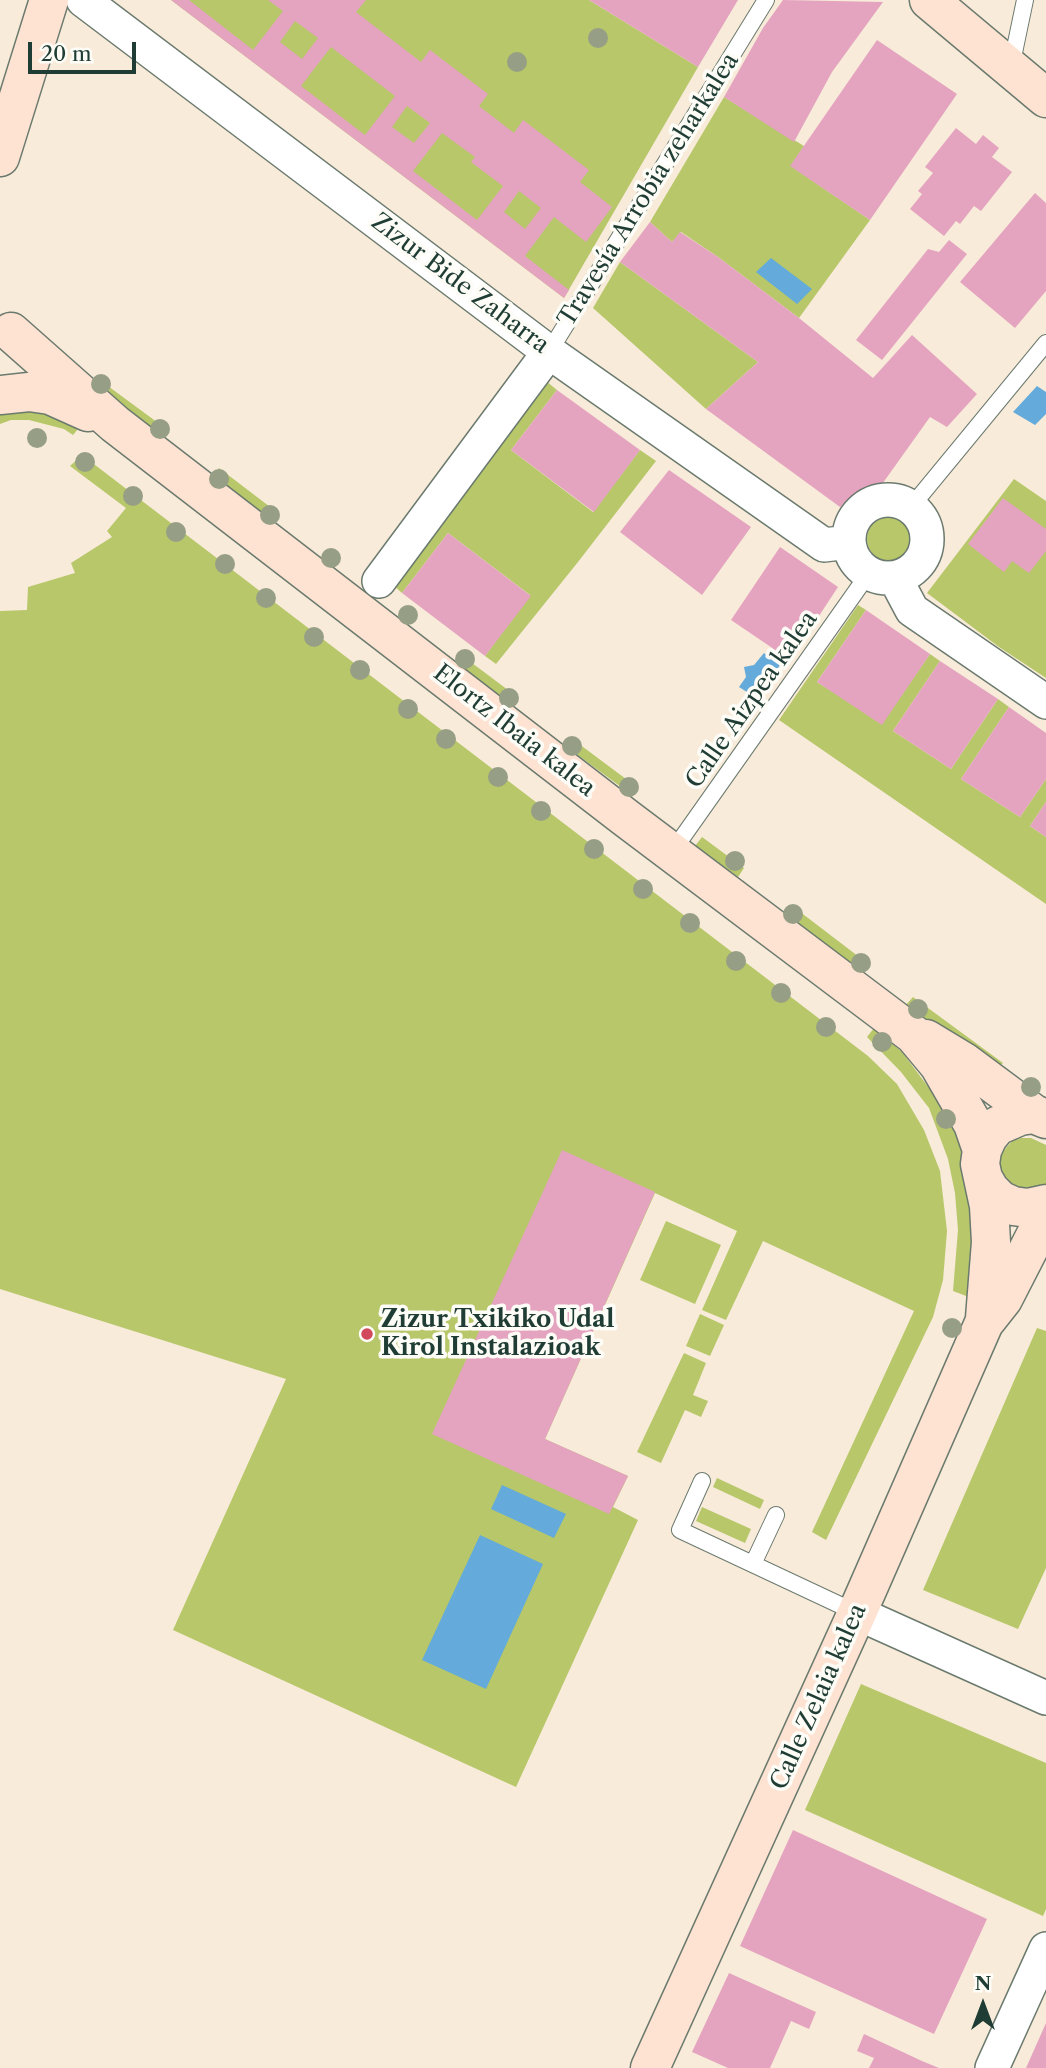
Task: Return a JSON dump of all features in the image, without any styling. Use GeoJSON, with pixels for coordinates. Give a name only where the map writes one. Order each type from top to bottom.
{"type":"FeatureCollection","features":[{"type":"Feature","properties":{"kind":"street"},"geometry":{"type":"LineString","coordinates":[[0,157],[49,0]]}},
{"type":"Feature","properties":{"kind":"street","name":"Zizur Bide Zaharra"},"geometry":{"type":"LineString","coordinates":[[83,0],[550,352],[824,545],[849,542]]}},
{"type":"Feature","properties":{"kind":"street"},"geometry":{"type":"LineString","coordinates":[[929,0],[1046,98]]}},
{"type":"Feature","properties":{"kind":"street"},"geometry":{"type":"LineString","coordinates":[[0,393],[13,375],[18,361],[17,346],[6,326]]}},
{"type":"Feature","properties":{"kind":"street","name":"Elortz Ibaia kalea"},"geometry":{"type":"LineString","coordinates":[[6,326],[115,424],[914,1035],[939,1065],[973,1124],[983,1164]]}},
{"type":"Feature","properties":{"kind":"street","name":"Travesía Arrobia zeharkalea"},"geometry":{"type":"LineString","coordinates":[[379,581],[550,352]]}},
{"type":"Feature","properties":{"kind":"street","name":"Elortz Ibaia kalea"},"geometry":{"type":"LineString","coordinates":[[0,393],[29,392],[50,395],[115,424]]}},
{"type":"Feature","properties":{"kind":"street"},"geometry":{"type":"LineString","coordinates":[[882,576],[907,574],[925,555],[928,542],[926,528],[911,507],[887,500],[875,502],[864,509],[855,518],[850,529],[852,555],[859,565],[882,576],[912,610],[1046,702]]}},
{"type":"Feature","properties":{"kind":"street","name":"Elortz Ibaia kalea"},"geometry":{"type":"LineString","coordinates":[[914,1035],[933,1042],[1040,1117]]}},
{"type":"Feature","properties":{"kind":"street"},"geometry":{"type":"LineString","coordinates":[[1040,1117],[1008,1119],[997,1126],[988,1137],[983,1164],[990,1190],[1000,1200],[1013,1206],[1028,1208],[1046,1204]]}},
{"type":"Feature","properties":{"kind":"street","name":"Calle Zelaia kalea"},"geometry":{"type":"LineString","coordinates":[[983,1164],[989,1206],[990,1242],[984,1324]]}},
{"type":"Feature","properties":{"kind":"street","name":"Calle Zelaia kalea"},"geometry":{"type":"LineString","coordinates":[[650,2068],[857,1614],[984,1324],[1003,1299],[1046,1215]]}},
{"type":"Feature","properties":{"kind":"street"},"geometry":{"type":"LineString","coordinates":[[857,1614],[1046,1699]]}},
{"type":"Feature","properties":{"kind":"street"},"geometry":{"type":"LineString","coordinates":[[992,2068],[1046,1949]]}},
{"type":"Feature","properties":{"kind":"lane","name":"Travesía Arrobia zeharkalea"},"geometry":{"type":"LineString","coordinates":[[550,352],[766,0]]}},
{"type":"Feature","properties":{"kind":"lane"},"geometry":{"type":"LineString","coordinates":[[1011,66],[1025,0]]}},
{"type":"Feature","properties":{"kind":"lane"},"geometry":{"type":"LineString","coordinates":[[911,507],[1046,343]]}},
{"type":"Feature","properties":{"kind":"lane","name":"Calle Aizpea kalea"},"geometry":{"type":"LineString","coordinates":[[672,852],[882,576]]}},
{"type":"Feature","properties":{"kind":"lane"},"geometry":{"type":"LineString","coordinates":[[702,1482],[680,1530],[857,1614]]}},
{"type":"Feature","properties":{"kind":"lane"},"geometry":{"type":"LineString","coordinates":[[753,1564],[776,1515]]}},
{"type":"Feature","properties":{"kind":"green space"},"geometry":{"type":"Polygon","coordinates":[[[171,0],[589,0],[698,67],[564,298],[171,0]]]}},
{"type":"Feature","properties":{"kind":"green space"},"geometry":{"type":"Polygon","coordinates":[[[724,97],[804,146],[791,166],[870,220],[799,318],[681,232],[672,242],[650,222],[724,97]]]}},
{"type":"Feature","properties":{"kind":"green space"},"geometry":{"type":"Polygon","coordinates":[[[620,262],[758,362],[706,409],[593,308],[620,262]]]}},
{"type":"Feature","properties":{"kind":"green space"},"geometry":{"type":"Polygon","coordinates":[[[97,378],[165,428],[158,436],[90,386],[97,378]]]}},
{"type":"Feature","properties":{"kind":"green space"},"geometry":{"type":"Polygon","coordinates":[[[546,381],[557,390],[511,450],[593,512],[640,450],[656,461],[496,664],[485,656],[530,595],[448,533],[402,593],[392,584],[546,381]]]}},
{"type":"Feature","properties":{"kind":"green space"},"geometry":{"type":"Polygon","coordinates":[[[15,404],[83,423],[73,435],[64,429],[29,420],[11,420],[0,424],[0,406],[15,404]]]}},
{"type":"Feature","properties":{"kind":"green space"},"geometry":{"type":"Polygon","coordinates":[[[82,455],[868,1056],[897,1084],[924,1130],[940,1171],[947,1231],[943,1280],[933,1317],[826,1540],[812,1532],[914,1311],[763,1241],[726,1320],[702,1310],[737,1231],[655,1193],[545,1439],[628,1476],[613,1507],[638,1520],[516,1787],[173,1630],[286,1379],[0,1289],[0,611],[27,610],[28,587],[75,573],[71,563],[112,537],[107,531],[126,508],[70,466],[82,455]]]}},
{"type":"Feature","properties":{"kind":"green space"},"geometry":{"type":"Polygon","coordinates":[[[219,468],[278,513],[270,523],[211,479],[219,468]]]}},
{"type":"Feature","properties":{"kind":"green space"},"geometry":{"type":"Polygon","coordinates":[[[1014,479],[1046,501],[1046,678],[927,593],[1014,479]]]}},
{"type":"Feature","properties":{"kind":"green space"},"geometry":{"type":"Polygon","coordinates":[[[889,517],[904,524],[911,539],[904,554],[889,561],[874,554],[867,539],[874,524],[889,517]]]}},
{"type":"Feature","properties":{"kind":"green space"},"geometry":{"type":"Polygon","coordinates":[[[858,605],[866,610],[817,682],[882,723],[930,654],[940,661],[893,731],[951,769],[998,699],[1009,707],[961,779],[1020,817],[1046,779],[1046,802],[1030,826],[1046,837],[1046,904],[779,720],[858,605]]]}},
{"type":"Feature","properties":{"kind":"green space"},"geometry":{"type":"Polygon","coordinates":[[[460,654],[516,696],[508,705],[455,663],[460,654]]]}},
{"type":"Feature","properties":{"kind":"green space"},"geometry":{"type":"Polygon","coordinates":[[[571,738],[634,785],[628,792],[564,745],[571,738]]]}},
{"type":"Feature","properties":{"kind":"green space"},"geometry":{"type":"Polygon","coordinates":[[[702,837],[744,868],[738,877],[695,846],[702,837]]]}},
{"type":"Feature","properties":{"kind":"green space"},"geometry":{"type":"Polygon","coordinates":[[[791,905],[867,963],[861,972],[784,913],[791,905]]]}},
{"type":"Feature","properties":{"kind":"green space"},"geometry":{"type":"Polygon","coordinates":[[[913,997],[1003,1063],[995,1070],[905,1006],[913,997]]]}},
{"type":"Feature","properties":{"kind":"green space"},"geometry":{"type":"Polygon","coordinates":[[[874,1028],[902,1052],[953,1120],[970,1168],[974,1299],[953,1291],[958,1230],[955,1193],[948,1159],[929,1108],[901,1072],[867,1037],[874,1028]]]}},
{"type":"Feature","properties":{"kind":"green space"},"geometry":{"type":"Polygon","coordinates":[[[1031,1138],[1046,1145],[1046,1188],[1018,1194],[999,1175],[999,1156],[1012,1141],[1031,1138]]]}},
{"type":"Feature","properties":{"kind":"green space"},"geometry":{"type":"Polygon","coordinates":[[[666,1221],[721,1245],[695,1304],[640,1280],[666,1221]]]}},
{"type":"Feature","properties":{"kind":"green space"},"geometry":{"type":"Polygon","coordinates":[[[700,1314],[724,1325],[710,1356],[686,1346],[700,1314]]]}},
{"type":"Feature","properties":{"kind":"green space"},"geometry":{"type":"Polygon","coordinates":[[[1037,1328],[1046,1331],[1046,1568],[1018,1629],[923,1590],[1037,1328]]]}},
{"type":"Feature","properties":{"kind":"green space"},"geometry":{"type":"Polygon","coordinates":[[[684,1353],[706,1363],[693,1395],[708,1401],[701,1417],[685,1410],[661,1463],[637,1452],[684,1353]]]}},
{"type":"Feature","properties":{"kind":"green space"},"geometry":{"type":"Polygon","coordinates":[[[717,1478],[764,1500],[760,1509],[713,1487],[717,1478]]]}},
{"type":"Feature","properties":{"kind":"green space"},"geometry":{"type":"Polygon","coordinates":[[[702,1507],[751,1529],[745,1543],[696,1521],[702,1507]]]}},
{"type":"Feature","properties":{"kind":"green space"},"geometry":{"type":"Polygon","coordinates":[[[861,1684],[1046,1763],[1046,1909],[1043,1916],[805,1810],[861,1684]]]}},
{"type":"Feature","properties":{"kind":"water"},"geometry":{"type":"Polygon","coordinates":[[[771,258],[812,289],[797,304],[756,272],[771,258]]]}},
{"type":"Feature","properties":{"kind":"water"},"geometry":{"type":"Polygon","coordinates":[[[1037,386],[1046,392],[1046,414],[1035,425],[1013,412],[1037,386]]]}},
{"type":"Feature","properties":{"kind":"water"},"geometry":{"type":"Polygon","coordinates":[[[764,653],[780,665],[758,699],[739,687],[746,677],[744,667],[754,665],[764,653]]]}},
{"type":"Feature","properties":{"kind":"water"},"geometry":{"type":"Polygon","coordinates":[[[502,1485],[566,1514],[554,1538],[491,1509],[502,1485]]]}},
{"type":"Feature","properties":{"kind":"water"},"geometry":{"type":"Polygon","coordinates":[[[480,1535],[543,1564],[486,1689],[422,1660],[480,1535]]]}},
{"type":"Feature","properties":{"kind":"building"},"geometry":{"type":"Polygon","coordinates":[[[171,0],[189,0],[253,50],[283,11],[268,0],[366,0],[356,12],[421,62],[430,50],[488,94],[479,106],[514,133],[523,120],[589,170],[580,182],[612,207],[586,242],[554,217],[525,256],[569,290],[564,298],[171,0]],[[295,21],[280,42],[302,59],[318,38],[295,21]],[[331,47],[301,86],[365,135],[395,96],[331,47]],[[407,106],[392,127],[414,143],[430,123],[407,106]],[[442,133],[413,171],[477,220],[503,186],[471,162],[475,157],[442,133]],[[519,191],[504,212],[525,229],[541,208],[519,191]]]}},
{"type":"Feature","properties":{"kind":"building"},"geometry":{"type":"Polygon","coordinates":[[[589,0],[738,0],[698,67],[589,0]]]}},
{"type":"Feature","properties":{"kind":"building"},"geometry":{"type":"Polygon","coordinates":[[[783,0],[883,2],[832,72],[794,142],[724,97],[763,28],[783,0]]]}},
{"type":"Feature","properties":{"kind":"building"},"geometry":{"type":"Polygon","coordinates":[[[877,40],[957,94],[870,220],[790,166],[877,40]]]}},
{"type":"Feature","properties":{"kind":"building"},"geometry":{"type":"Polygon","coordinates":[[[956,128],[976,144],[983,135],[999,148],[992,157],[1012,172],[981,211],[974,206],[960,224],[956,221],[944,236],[910,209],[922,194],[918,191],[933,173],[925,167],[956,128]]]}},
{"type":"Feature","properties":{"kind":"building"},"geometry":{"type":"Polygon","coordinates":[[[1035,193],[1046,203],[1046,291],[1015,328],[960,282],[1035,193]]]}},
{"type":"Feature","properties":{"kind":"building"},"geometry":{"type":"Polygon","coordinates":[[[650,222],[672,242],[680,232],[718,257],[873,378],[912,335],[977,394],[947,427],[930,417],[880,487],[863,492],[840,507],[706,409],[758,362],[620,262],[650,222]]]}},
{"type":"Feature","properties":{"kind":"building"},"geometry":{"type":"Polygon","coordinates":[[[949,240],[967,254],[882,360],[856,340],[928,249],[939,252],[949,240]]]}},
{"type":"Feature","properties":{"kind":"building"},"geometry":{"type":"Polygon","coordinates":[[[557,390],[640,450],[594,512],[511,450],[557,390]]]}},
{"type":"Feature","properties":{"kind":"building"},"geometry":{"type":"Polygon","coordinates":[[[669,470],[751,527],[702,595],[620,532],[669,470]]]}},
{"type":"Feature","properties":{"kind":"building"},"geometry":{"type":"Polygon","coordinates":[[[1003,498],[1046,529],[1046,551],[1029,573],[1012,561],[1004,572],[968,544],[1003,498]]]}},
{"type":"Feature","properties":{"kind":"building"},"geometry":{"type":"Polygon","coordinates":[[[448,533],[531,596],[485,656],[402,593],[448,533]]]}},
{"type":"Feature","properties":{"kind":"building"},"geometry":{"type":"Polygon","coordinates":[[[780,547],[838,587],[790,660],[731,620],[780,547]]]}},
{"type":"Feature","properties":{"kind":"building"},"geometry":{"type":"Polygon","coordinates":[[[866,610],[930,654],[882,725],[817,682],[866,610]]]}},
{"type":"Feature","properties":{"kind":"building"},"geometry":{"type":"Polygon","coordinates":[[[940,661],[998,699],[951,769],[893,731],[940,661]]]}},
{"type":"Feature","properties":{"kind":"building"},"geometry":{"type":"Polygon","coordinates":[[[1009,707],[1046,733],[1046,779],[1020,817],[961,779],[1009,707]]]}},
{"type":"Feature","properties":{"kind":"building"},"geometry":{"type":"Polygon","coordinates":[[[1046,802],[1046,837],[1030,826],[1046,802]]]}},
{"type":"Feature","properties":{"kind":"building"},"geometry":{"type":"Polygon","coordinates":[[[562,1150],[655,1192],[545,1439],[628,1476],[609,1514],[432,1434],[562,1150]]]}},
{"type":"Feature","properties":{"kind":"building"},"geometry":{"type":"Polygon","coordinates":[[[793,1830],[987,1919],[934,2034],[740,1946],[793,1830]]]}},
{"type":"Feature","properties":{"kind":"building"},"geometry":{"type":"Polygon","coordinates":[[[729,1973],[816,2012],[809,2029],[791,2021],[770,2068],[728,2068],[692,2052],[729,1973]]]}},
{"type":"Feature","properties":{"kind":"building"},"geometry":{"type":"Polygon","coordinates":[[[1046,2023],[1046,2068],[1026,2068],[1046,2023]]]}},
{"type":"Feature","properties":{"kind":"building"},"geometry":{"type":"Polygon","coordinates":[[[864,2034],[939,2068],[869,2068],[874,2058],[857,2051],[864,2034]]]}},
{"type":"Feature","properties":{"kind":"place","name":"Zizur Txikiko Udal Kirol Instalazioak"},"geometry":{"type":"Point","coordinates":[367,1334]}}]}
